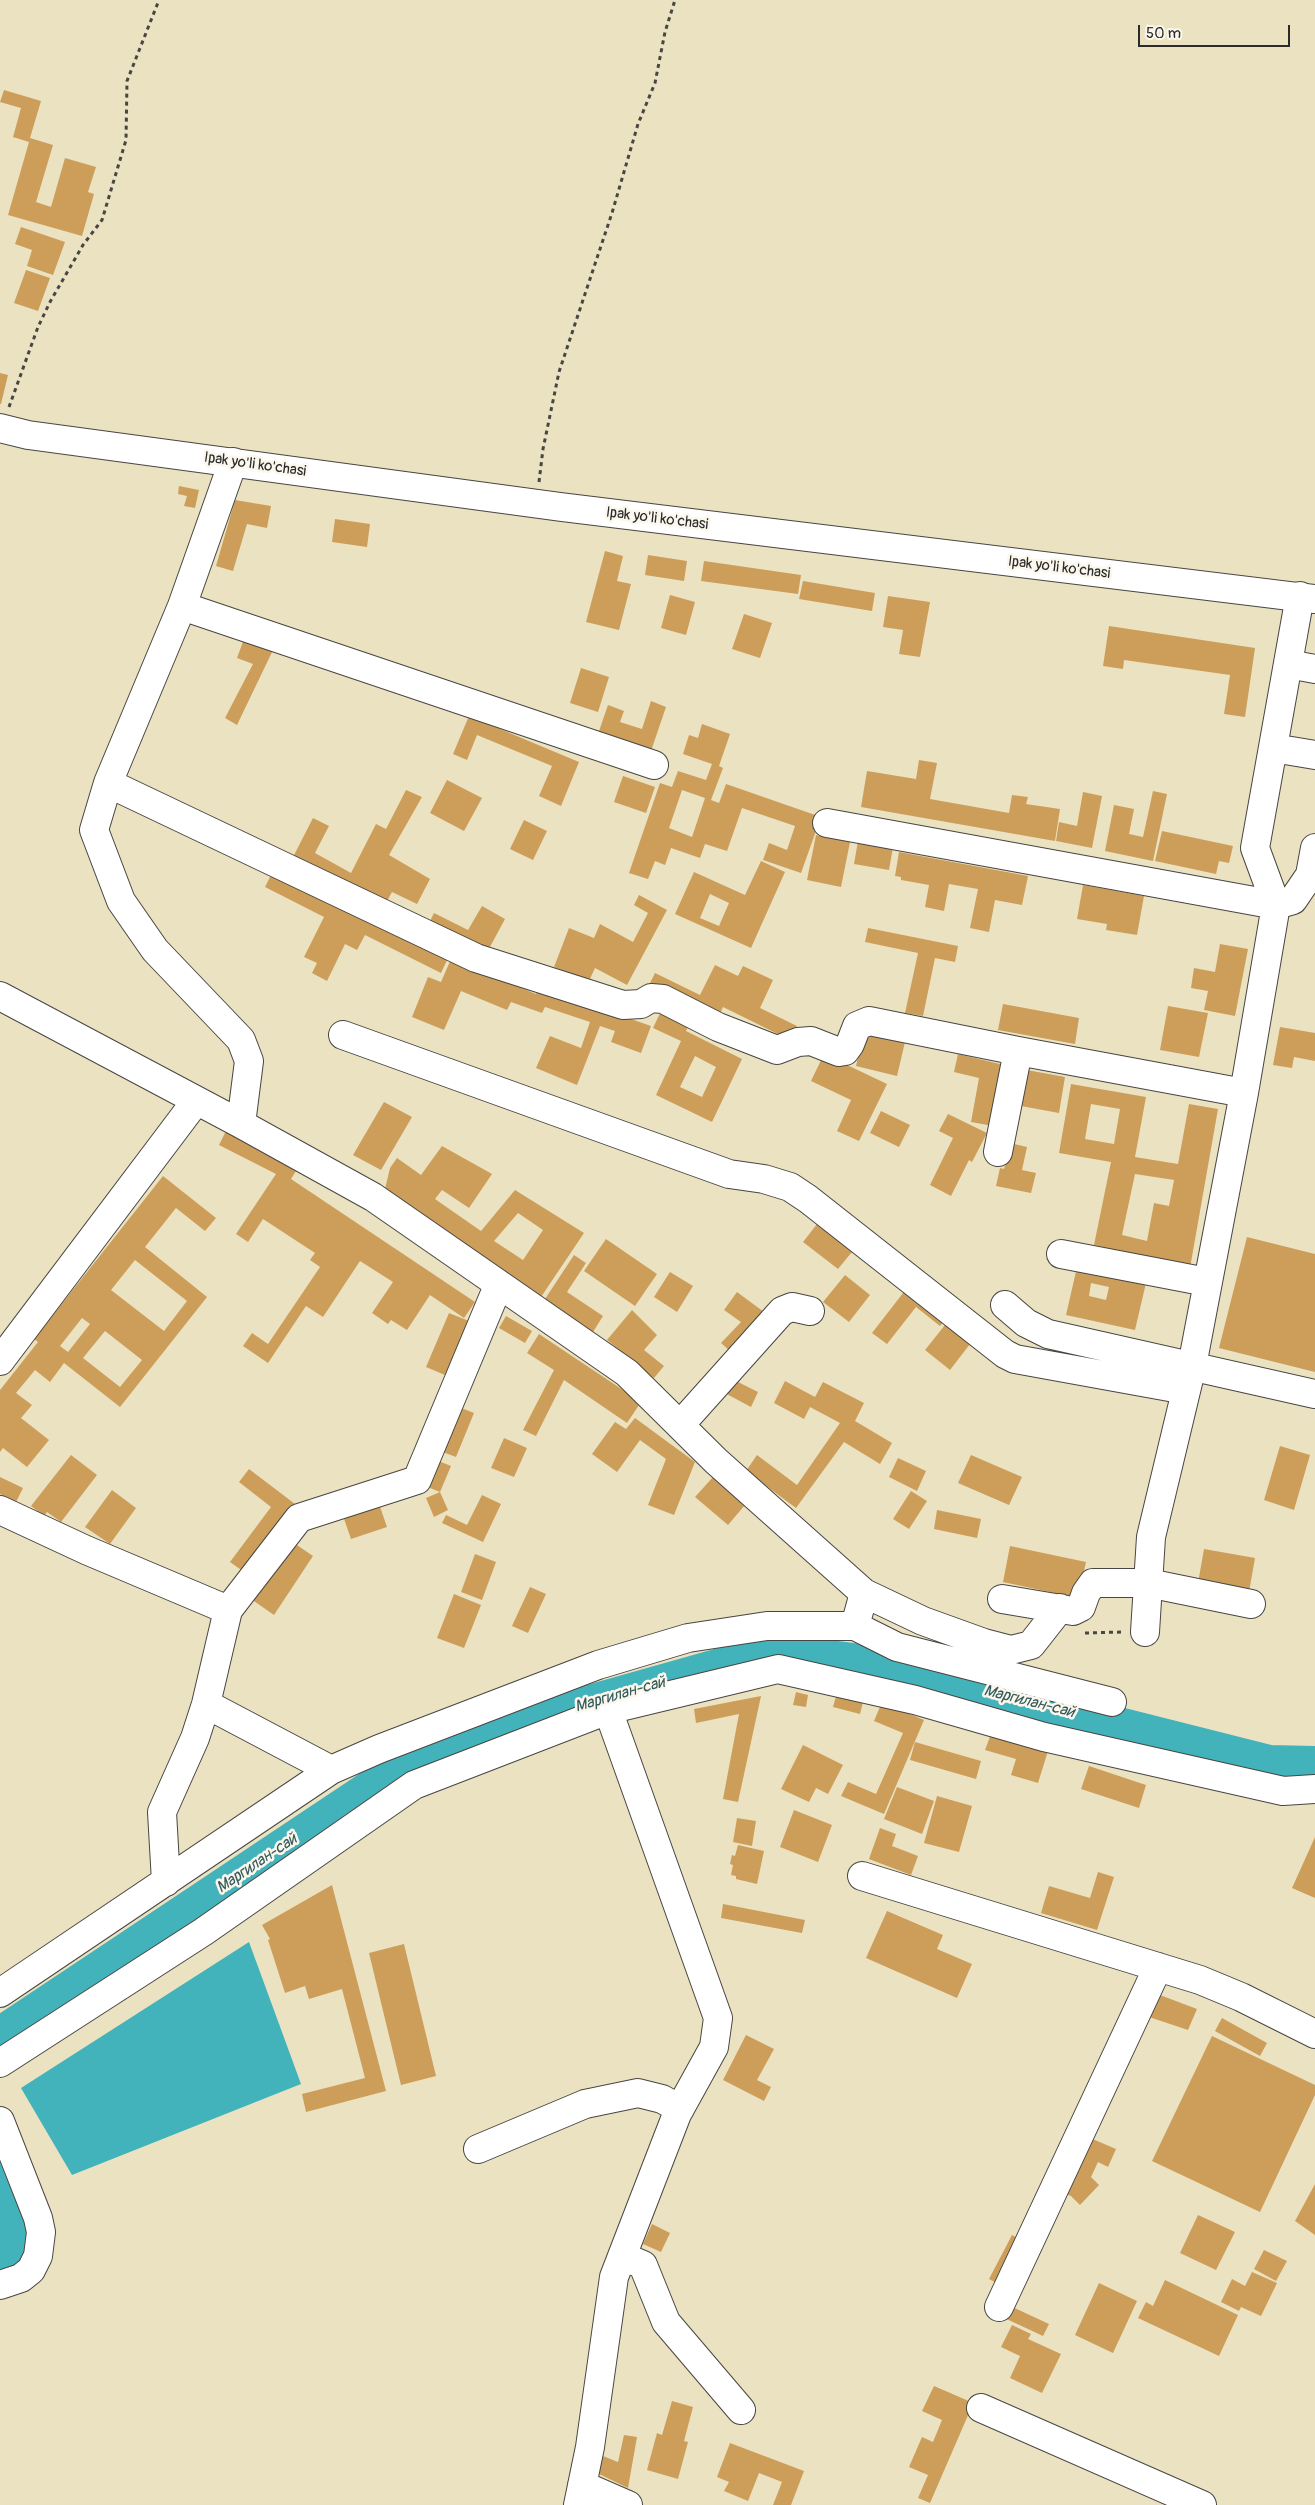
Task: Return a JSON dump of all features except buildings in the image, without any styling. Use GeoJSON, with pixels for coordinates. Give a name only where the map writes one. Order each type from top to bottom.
{"type":"FeatureCollection","features":[{"type":"Feature","properties":{"kind":"street","name":"Ipak yo'li ko'chasi"},"geometry":{"type":"LineString","coordinates":[[1,429],[28,435],[537,504],[1308,597]]}},
{"type":"Feature","properties":{"kind":"street"},"geometry":{"type":"LineString","coordinates":[[233,462],[182,606],[108,783],[94,830],[121,901],[155,950],[241,1040],[249,1061],[241,1124]]}},
{"type":"Feature","properties":{"kind":"street"},"geometry":{"type":"LineString","coordinates":[[1145,1632],[1152,1537],[1189,1378],[1244,1092],[1276,905],[1255,848],[1288,664],[1308,597]]}},
{"type":"Feature","properties":{"kind":"street"},"geometry":{"type":"LineString","coordinates":[[182,606],[654,765]]}},
{"type":"Feature","properties":{"kind":"street"},"geometry":{"type":"LineString","coordinates":[[1288,664],[1315,669]]}},
{"type":"Feature","properties":{"kind":"street"},"geometry":{"type":"LineString","coordinates":[[1273,748],[1315,755]]}},
{"type":"Feature","properties":{"kind":"street"},"geometry":{"type":"LineString","coordinates":[[108,783],[476,958],[623,1006],[640,1004],[651,998],[663,999],[718,1027],[777,1050],[798,1042],[811,1041],[838,1052],[845,1051],[850,1044],[856,1026],[869,1021],[1018,1051],[1244,1092]]}},
{"type":"Feature","properties":{"kind":"street"},"geometry":{"type":"LineString","coordinates":[[827,823],[1276,905],[1293,900],[1310,875],[1315,848]]}},
{"type":"Feature","properties":{"kind":"street"},"geometry":{"type":"LineString","coordinates":[[0,996],[241,1124],[372,1198],[626,1374],[716,1461],[864,1593],[923,1621],[984,1644],[1011,1650],[1031,1646],[1060,1608]]}},
{"type":"Feature","properties":{"kind":"street"},"geometry":{"type":"LineString","coordinates":[[343,1035],[729,1174],[764,1179],[790,1188],[808,1199],[1005,1354],[1015,1359],[1315,1394]]}},
{"type":"Feature","properties":{"kind":"street"},"geometry":{"type":"LineString","coordinates":[[998,1152],[1018,1051]]}},
{"type":"Feature","properties":{"kind":"street"},"geometry":{"type":"LineString","coordinates":[[0,1360],[196,1101]]}},
{"type":"Feature","properties":{"kind":"street"},"geometry":{"type":"LineString","coordinates":[[1061,1254],[1207,1282]]}},
{"type":"Feature","properties":{"kind":"street"},"geometry":{"type":"LineString","coordinates":[[166,1882],[162,1812],[194,1738],[206,1704],[228,1610],[299,1518],[417,1480],[498,1286]]}},
{"type":"Feature","properties":{"kind":"street"},"geometry":{"type":"LineString","coordinates":[[1005,1305],[1026,1323],[1048,1334],[1189,1378]]}},
{"type":"Feature","properties":{"kind":"street"},"geometry":{"type":"LineString","coordinates":[[680,1425],[782,1312],[792,1307],[810,1311]]}},
{"type":"Feature","properties":{"kind":"street"},"geometry":{"type":"LineString","coordinates":[[0,1510],[86,1550],[228,1610]]}},
{"type":"Feature","properties":{"kind":"street"},"geometry":{"type":"LineString","coordinates":[[1002,1599],[1073,1610],[1081,1607],[1086,1593],[1093,1584],[1148,1583],[1251,1604]]}},
{"type":"Feature","properties":{"kind":"street"},"geometry":{"type":"LineString","coordinates":[[855,1626],[864,1593]]}},
{"type":"Feature","properties":{"kind":"street"},"geometry":{"type":"LineString","coordinates":[[0,1993],[331,1770],[379,1749],[598,1665],[688,1638],[768,1626],[855,1626],[898,1647],[1112,1702]]}},
{"type":"Feature","properties":{"kind":"street"},"geometry":{"type":"LineString","coordinates":[[0,2063],[203,1932],[414,1784],[608,1710],[778,1669],[915,1700],[1044,1737],[1284,1791],[1315,1789]]}},
{"type":"Feature","properties":{"kind":"street"},"geometry":{"type":"LineString","coordinates":[[206,1704],[331,1770]]}},
{"type":"Feature","properties":{"kind":"street"},"geometry":{"type":"LineString","coordinates":[[608,1710],[718,2018],[714,2047],[680,2109],[614,2277],[590,2447],[580,2495],[628,2505]]}},
{"type":"Feature","properties":{"kind":"street"},"geometry":{"type":"LineString","coordinates":[[862,1876],[1200,1980],[1241,1997],[1315,2034]]}},
{"type":"Feature","properties":{"kind":"street"},"geometry":{"type":"LineString","coordinates":[[999,2307],[1158,1967]]}},
{"type":"Feature","properties":{"kind":"street"},"geometry":{"type":"LineString","coordinates":[[478,2149],[585,2104],[638,2092],[662,2098],[680,2109]]}},
{"type":"Feature","properties":{"kind":"street"},"geometry":{"type":"LineString","coordinates":[[0,2121],[38,2218],[41,2232],[38,2256],[31,2270],[21,2278],[0,2285]]}},
{"type":"Feature","properties":{"kind":"street"},"geometry":{"type":"LineString","coordinates":[[622,2256],[643,2265],[666,2322],[741,2410]]}},
{"type":"Feature","properties":{"kind":"street"},"geometry":{"type":"LineString","coordinates":[[980,2408],[1202,2505]]}},
{"type":"Feature","properties":{"kind":"path"},"geometry":{"type":"LineString","coordinates":[[1,429],[38,327],[83,246],[102,220],[126,140],[127,81],[159,0]]}},
{"type":"Feature","properties":{"kind":"path"},"geometry":{"type":"LineString","coordinates":[[537,504],[543,449],[559,372],[612,213],[638,124],[655,83],[665,32],[674,0]]}},
{"type":"Feature","properties":{"kind":"path"},"geometry":{"type":"LineString","coordinates":[[1080,1633],[1145,1632]]}},
{"type":"Feature","properties":{"kind":"water"},"geometry":{"type":"Polygon","coordinates":[[[249,1942],[301,2084],[72,2175],[21,2088],[249,1942]]]}},
{"type":"Feature","properties":{"kind":"water"},"geometry":{"type":"Polygon","coordinates":[[[0,2140],[32,2242],[12,2274],[0,2275],[0,2140]]]}},
{"type":"Feature","properties":{"kind":"waterway","name":"Маргилан-сай"},"geometry":{"type":"LineString","coordinates":[[0,2035],[414,1759],[571,1708],[752,1657],[814,1656],[877,1664],[1269,1763],[1315,1764]]}}]}
